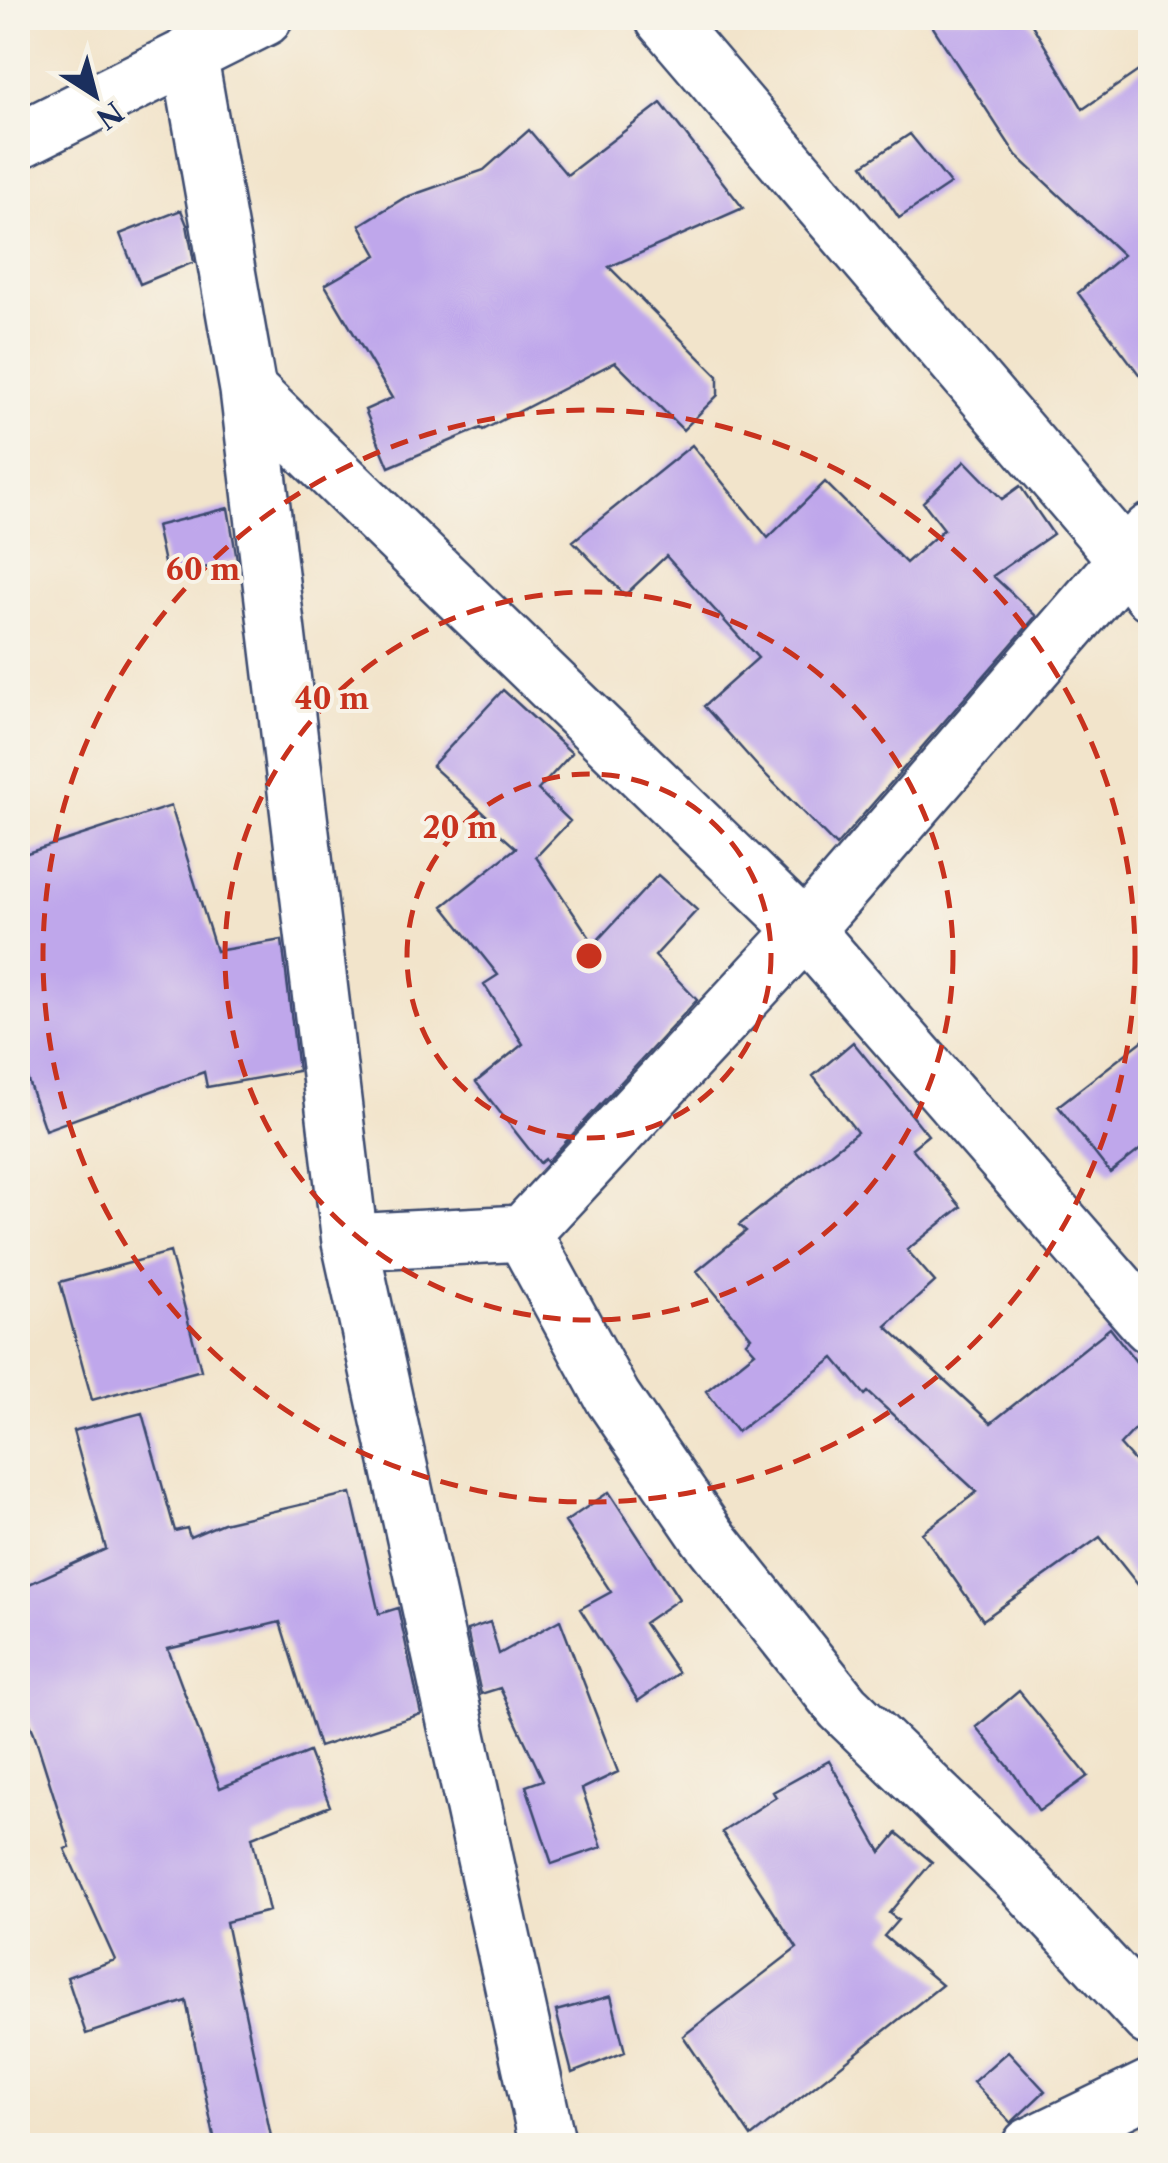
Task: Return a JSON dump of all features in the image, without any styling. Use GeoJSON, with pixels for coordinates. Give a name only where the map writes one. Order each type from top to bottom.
{"type":"FeatureCollection","features":[{"type":"Feature","properties":{"kind":"street"},"geometry":{"type":"LineString","coordinates":[[18,141],[264,18]]}},
{"type":"Feature","properties":{"kind":"street"},"geometry":{"type":"LineString","coordinates":[[350,1242],[523,1232],[1142,561],[663,18]]}},
{"type":"Feature","properties":{"kind":"street"},"geometry":{"type":"LineString","coordinates":[[189,54],[248,390],[350,1242],[548,2146]]}},
{"type":"Feature","properties":{"kind":"street"},"geometry":{"type":"LineString","coordinates":[[248,390],[805,930],[1150,1325]]}},
{"type":"Feature","properties":{"kind":"street"},"geometry":{"type":"LineString","coordinates":[[523,1232],[613,1398],[708,1538],[843,1706],[1022,1881],[1150,2018]]}},
{"type":"Feature","properties":{"kind":"street"},"geometry":{"type":"LineString","coordinates":[[1030,2146],[1150,2088]]}},
{"type":"Feature","properties":{"kind":"building"},"geometry":{"type":"Polygon","coordinates":[[[927,18],[1028,18],[1083,109],[1150,63],[1150,389],[1078,293],[1123,255],[1016,155],[927,18]]]}},
{"type":"Feature","properties":{"kind":"building"},"geometry":{"type":"Polygon","coordinates":[[[661,103],[743,208],[609,267],[718,376],[718,395],[683,430],[615,362],[483,430],[389,467],[365,410],[392,398],[325,285],[377,255],[360,225],[404,198],[484,170],[529,130],[567,175],[661,103]]]}},
{"type":"Feature","properties":{"kind":"building"},"geometry":{"type":"Polygon","coordinates":[[[910,134],[950,184],[899,218],[863,165],[910,134]]]}},
{"type":"Feature","properties":{"kind":"building"},"geometry":{"type":"Polygon","coordinates":[[[181,210],[194,262],[140,284],[120,234],[181,210]]]}},
{"type":"Feature","properties":{"kind":"building"},"geometry":{"type":"Polygon","coordinates":[[[692,445],[768,538],[825,482],[906,563],[944,529],[923,502],[965,461],[1002,499],[1020,486],[1053,534],[993,576],[1036,616],[836,846],[704,706],[758,658],[666,556],[625,595],[573,541],[692,445]]]}},
{"type":"Feature","properties":{"kind":"building"},"geometry":{"type":"Polygon","coordinates":[[[228,508],[237,560],[167,577],[156,526],[228,508]]]}},
{"type":"Feature","properties":{"kind":"building"},"geometry":{"type":"Polygon","coordinates":[[[503,690],[572,753],[538,790],[570,821],[536,857],[594,944],[658,875],[697,910],[655,956],[697,1000],[547,1162],[545,1159],[540,1163],[476,1082],[523,1044],[484,984],[498,975],[443,906],[516,848],[432,766],[503,690]]]}},
{"type":"Feature","properties":{"kind":"building"},"geometry":{"type":"Polygon","coordinates":[[[171,806],[216,951],[282,940],[298,1071],[207,1087],[204,1072],[45,1130],[18,1052],[18,856],[171,806]]]}},
{"type":"Feature","properties":{"kind":"building"},"geometry":{"type":"Polygon","coordinates":[[[1150,1035],[1150,1142],[1110,1173],[1058,1106],[1150,1035]]]}},
{"type":"Feature","properties":{"kind":"building"},"geometry":{"type":"Polygon","coordinates":[[[853,1042],[928,1135],[912,1148],[961,1207],[907,1250],[935,1282],[886,1326],[991,1423],[1110,1328],[1150,1380],[1150,1413],[1120,1445],[1150,1479],[1150,1600],[1100,1537],[983,1620],[922,1533],[977,1492],[868,1392],[865,1395],[834,1358],[737,1432],[706,1391],[755,1352],[746,1342],[751,1337],[697,1271],[746,1231],[739,1225],[857,1132],[813,1076],[853,1042]]]}},
{"type":"Feature","properties":{"kind":"building"},"geometry":{"type":"Polygon","coordinates":[[[170,1252],[201,1370],[92,1400],[60,1282],[170,1252]]]}},
{"type":"Feature","properties":{"kind":"building"},"geometry":{"type":"Polygon","coordinates":[[[142,1413],[175,1531],[187,1528],[190,1537],[223,1523],[351,1493],[379,1614],[398,1608],[421,1714],[319,1747],[280,1622],[168,1649],[220,1788],[309,1752],[330,1806],[252,1837],[269,1911],[226,1922],[273,2146],[216,2146],[186,2001],[86,2034],[67,1977],[115,1960],[65,1849],[70,1847],[34,1733],[18,1696],[18,1589],[106,1549],[73,1431],[142,1413]]]}},
{"type":"Feature","properties":{"kind":"building"},"geometry":{"type":"Polygon","coordinates":[[[609,1492],[679,1599],[644,1623],[678,1673],[638,1701],[580,1609],[611,1592],[565,1522],[609,1492]]]}},
{"type":"Feature","properties":{"kind":"building"},"geometry":{"type":"Polygon","coordinates":[[[560,1620],[618,1772],[582,1789],[602,1847],[552,1864],[526,1786],[543,1780],[500,1688],[481,1694],[467,1630],[490,1622],[499,1654],[560,1620]]]}},
{"type":"Feature","properties":{"kind":"building"},"geometry":{"type":"Polygon","coordinates":[[[1019,1691],[1088,1776],[1039,1811],[976,1727],[1019,1691]]]}},
{"type":"Feature","properties":{"kind":"building"},"geometry":{"type":"Polygon","coordinates":[[[829,1761],[881,1852],[897,1833],[932,1862],[889,1913],[898,1920],[884,1936],[942,1985],[751,2137],[683,2036],[797,1948],[722,1832],[776,1797],[773,1792],[829,1761]]]}},
{"type":"Feature","properties":{"kind":"building"},"geometry":{"type":"Polygon","coordinates":[[[611,1996],[625,2052],[572,2073],[556,2011],[611,1996]]]}},
{"type":"Feature","properties":{"kind":"building"},"geometry":{"type":"Polygon","coordinates":[[[1008,2051],[1045,2091],[1011,2123],[973,2082],[1008,2051]]]}}]}
